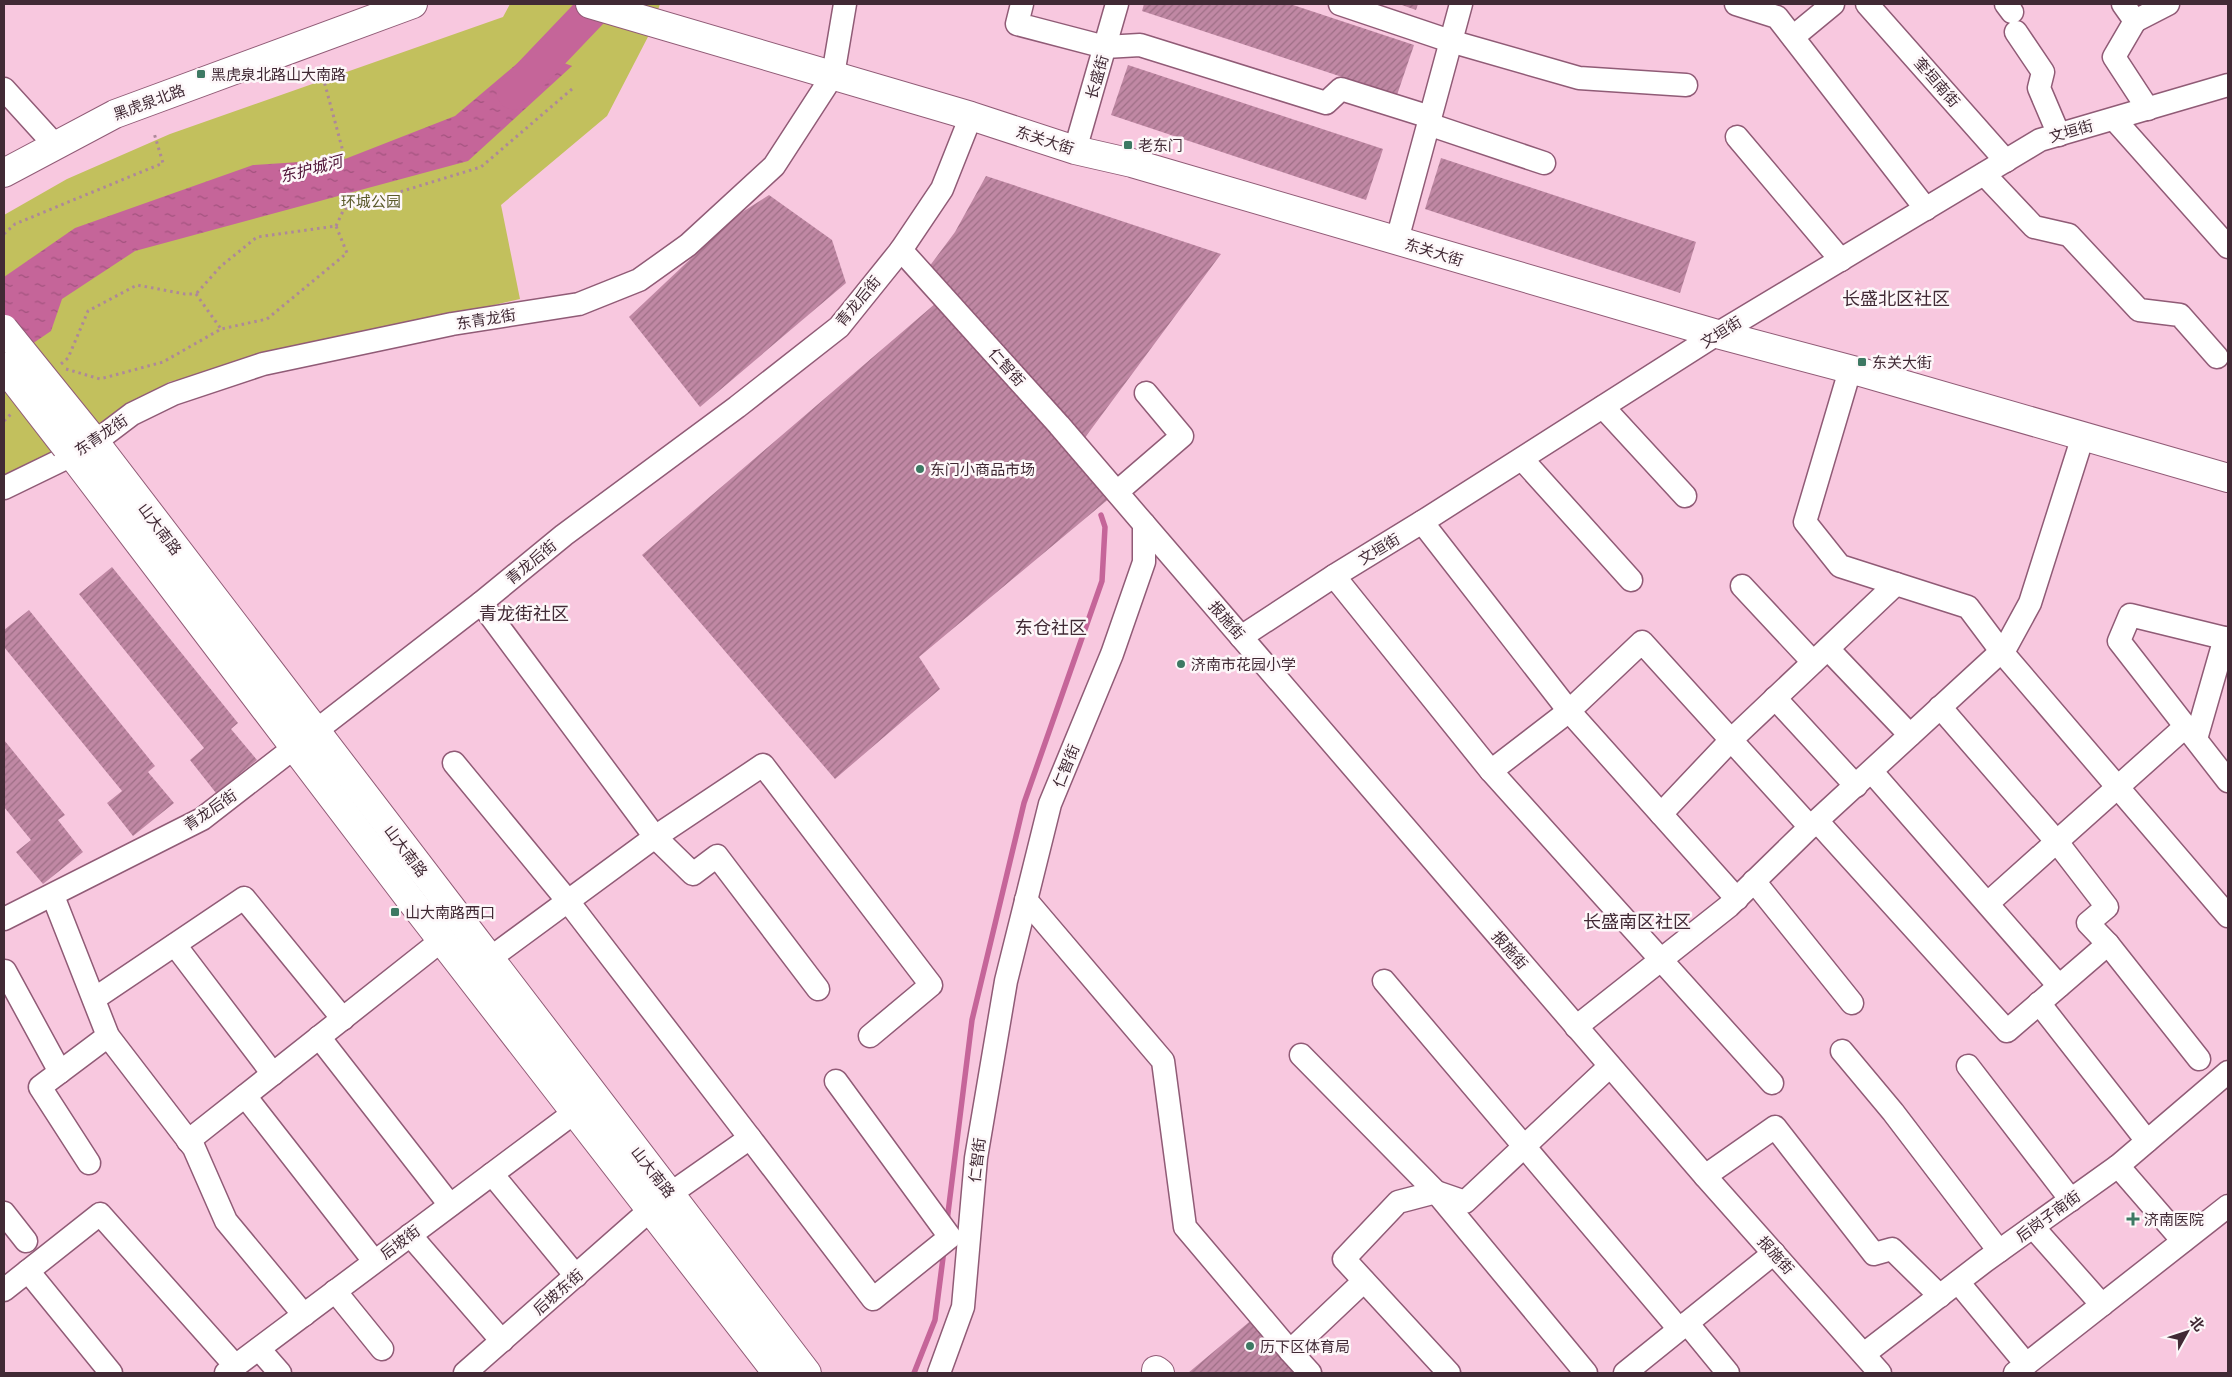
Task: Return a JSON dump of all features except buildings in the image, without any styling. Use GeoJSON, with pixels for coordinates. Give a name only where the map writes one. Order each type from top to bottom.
{"type":"FeatureCollection","features":[{"type":"Feature","properties":{"kind":"main road","name":"黑虎泉北路"},"geometry":{"type":"LineString","coordinates":[[4,173],[54,144],[115,114],[413,4]]}},
{"type":"Feature","properties":{"kind":"main road","name":"东关大街"},"geometry":{"type":"LineString","coordinates":[[590,4],[971,116],[1075,150],[1132,163],[1717,334],[2228,478]]}},
{"type":"Feature","properties":{"kind":"main road","name":"山大南路"},"geometry":{"type":"LineString","coordinates":[[4,329],[80,444],[306,739],[489,959],[660,1202],[777,1373]]}},
{"type":"Feature","properties":{"kind":"main road","name":"山大南路"},"geometry":{"type":"LineString","coordinates":[[4,366],[80,444]]}},
{"type":"Feature","properties":{"kind":"main road","name":"山大南路"},"geometry":{"type":"LineString","coordinates":[[306,739],[442,940],[575,1112],[660,1202],[807,1373]]}},
{"type":"Feature","properties":{"kind":"street","name":"东青龙街"},"geometry":{"type":"LineString","coordinates":[[4,488],[132,414],[173,394],[263,364],[452,324],[579,304],[639,280],[688,244],[774,166],[833,75],[845,4]]}},
{"type":"Feature","properties":{"kind":"street"},"geometry":{"type":"LineString","coordinates":[[1022,4],[1017,24],[1105,47],[1140,45],[1326,103],[1341,89],[1544,162]]}},
{"type":"Feature","properties":{"kind":"street","name":"长盛街"},"geometry":{"type":"LineString","coordinates":[[1075,150],[1117,4]]}},
{"type":"Feature","properties":{"kind":"street"},"geometry":{"type":"LineString","coordinates":[[1340,4],[1450,41],[1579,78],[1686,85]]}},
{"type":"Feature","properties":{"kind":"street"},"geometry":{"type":"LineString","coordinates":[[1397,240],[1461,4]]}},
{"type":"Feature","properties":{"kind":"street"},"geometry":{"type":"LineString","coordinates":[[1736,4],[1777,17],[1926,209]]}},
{"type":"Feature","properties":{"kind":"street"},"geometry":{"type":"LineString","coordinates":[[1793,37],[1833,4]]}},
{"type":"Feature","properties":{"kind":"street","name":"奎垣南街"},"geometry":{"type":"LineString","coordinates":[[1867,4],[2006,161]]}},
{"type":"Feature","properties":{"kind":"street"},"geometry":{"type":"LineString","coordinates":[[2148,109],[2114,57],[2129,12],[2168,4]]}},
{"type":"Feature","properties":{"kind":"street"},"geometry":{"type":"LineString","coordinates":[[2011,16],[2043,72],[2039,88],[2059,135]]}},
{"type":"Feature","properties":{"kind":"street","name":"文垣街"},"geometry":{"type":"LineString","coordinates":[[1241,637],[1334,576],[1522,459],[1717,334],[2040,140],[2228,85]]}},
{"type":"Feature","properties":{"kind":"street"},"geometry":{"type":"LineString","coordinates":[[4,89],[54,144]]}},
{"type":"Feature","properties":{"kind":"street","name":"青龙后街"},"geometry":{"type":"LineString","coordinates":[[4,919],[53,896],[202,819],[481,603],[564,535],[737,407],[839,327],[900,250],[942,189],[971,116]]}},
{"type":"Feature","properties":{"kind":"street"},"geometry":{"type":"LineString","coordinates":[[2114,119],[2228,247]]}},
{"type":"Feature","properties":{"kind":"street"},"geometry":{"type":"LineString","coordinates":[[1737,137],[1841,260]]}},
{"type":"Feature","properties":{"kind":"street"},"geometry":{"type":"LineString","coordinates":[[1984,174],[2034,227],[2069,235],[2139,310],[2180,315],[2217,357]]}},
{"type":"Feature","properties":{"kind":"street","name":"仁智街"},"geometry":{"type":"LineString","coordinates":[[900,250],[1144,524],[1144,562],[1112,654],[1050,804],[1006,980],[976,1158],[963,1307],[939,1373]]}},
{"type":"Feature","properties":{"kind":"street"},"geometry":{"type":"LineString","coordinates":[[1850,370],[1805,522],[1840,566],[1968,607],[2001,651],[2228,916]]}},
{"type":"Feature","properties":{"kind":"street"},"geometry":{"type":"LineString","coordinates":[[1116,492],[1182,436],[1146,393]]}},
{"type":"Feature","properties":{"kind":"street"},"geometry":{"type":"LineString","coordinates":[[1603,407],[1685,496]]}},
{"type":"Feature","properties":{"kind":"street"},"geometry":{"type":"LineString","coordinates":[[1576,1027],[1737,899],[1814,824],[2006,647],[2030,603],[2083,436]]}},
{"type":"Feature","properties":{"kind":"street"},"geometry":{"type":"LineString","coordinates":[[1522,459],[1631,580]]}},
{"type":"Feature","properties":{"kind":"street"},"geometry":{"type":"LineString","coordinates":[[1422,522],[1569,711],[1737,899]]}},
{"type":"Feature","properties":{"kind":"street","name":"报施街"},"geometry":{"type":"LineString","coordinates":[[1144,524],[1705,1176],[1880,1373]]}},
{"type":"Feature","properties":{"kind":"street"},"geometry":{"type":"LineString","coordinates":[[1334,576],[1491,771],[1772,1082]]}},
{"type":"Feature","properties":{"kind":"street"},"geometry":{"type":"LineString","coordinates":[[1661,814],[1731,740],[1896,584]]}},
{"type":"Feature","properties":{"kind":"street"},"geometry":{"type":"LineString","coordinates":[[1742,586],[1910,735]]}},
{"type":"Feature","properties":{"kind":"street"},"geometry":{"type":"LineString","coordinates":[[481,603],[655,837],[693,874],[717,856],[818,989]]}},
{"type":"Feature","properties":{"kind":"street"},"geometry":{"type":"LineString","coordinates":[[1988,903],[2057,842],[2191,733],[2226,639],[2130,615],[2119,641],[2191,733],[2228,781]]}},
{"type":"Feature","properties":{"kind":"street"},"geometry":{"type":"LineString","coordinates":[[1491,771],[1569,711],[1642,642],[1731,740],[1814,824],[2007,1031],[2108,944]]}},
{"type":"Feature","properties":{"kind":"street"},"geometry":{"type":"LineString","coordinates":[[1775,698],[1864,779],[1988,903],[2060,986]]}},
{"type":"Feature","properties":{"kind":"street"},"geometry":{"type":"LineString","coordinates":[[1940,707],[2057,842],[2107,906],[2088,923],[2108,944],[2199,1059]]}},
{"type":"Feature","properties":{"kind":"street"},"geometry":{"type":"LineString","coordinates":[[454,763],[567,900],[873,1299],[950,1237],[836,1080]]}},
{"type":"Feature","properties":{"kind":"street"},"geometry":{"type":"LineString","coordinates":[[489,959],[655,837],[763,765],[931,985],[870,1036]]}},
{"type":"Feature","properties":{"kind":"street"},"geometry":{"type":"LineString","coordinates":[[1754,881],[1852,1003]]}},
{"type":"Feature","properties":{"kind":"street"},"geometry":{"type":"LineString","coordinates":[[53,896],[108,1036],[194,1148],[226,1221],[304,1315]]}},
{"type":"Feature","properties":{"kind":"street"},"geometry":{"type":"LineString","coordinates":[[94,999],[244,898],[343,1018]]}},
{"type":"Feature","properties":{"kind":"street"},"geometry":{"type":"LineString","coordinates":[[1026,900],[1162,1060],[1184,1227],[1310,1373]]}},
{"type":"Feature","properties":{"kind":"street"},"geometry":{"type":"LineString","coordinates":[[188,1141],[442,940]]}},
{"type":"Feature","properties":{"kind":"street"},"geometry":{"type":"LineString","coordinates":[[174,945],[273,1074]]}},
{"type":"Feature","properties":{"kind":"street"},"geometry":{"type":"LineString","coordinates":[[5,971],[60,1072]]}},
{"type":"Feature","properties":{"kind":"street"},"geometry":{"type":"LineString","coordinates":[[1384,981],[1525,1148],[1728,1373]]}},
{"type":"Feature","properties":{"kind":"street"},"geometry":{"type":"LineString","coordinates":[[2039,1003],[2147,1141]]}},
{"type":"Feature","properties":{"kind":"street"},"geometry":{"type":"LineString","coordinates":[[89,1163],[40,1087],[108,1036]]}},
{"type":"Feature","properties":{"kind":"street"},"geometry":{"type":"LineString","coordinates":[[319,1037],[450,1205]]}},
{"type":"Feature","properties":{"kind":"street"},"geometry":{"type":"LineString","coordinates":[[1842,1050],[1893,1112],[1999,1251]]}},
{"type":"Feature","properties":{"kind":"street"},"geometry":{"type":"LineString","coordinates":[[1301,1055],[1436,1192],[1586,1373]]}},
{"type":"Feature","properties":{"kind":"street"},"geometry":{"type":"LineString","coordinates":[[1449,1373],[1344,1259],[1398,1202],[1436,1192],[1465,1202],[1525,1148],[1610,1066]]}},
{"type":"Feature","properties":{"kind":"street"},"geometry":{"type":"LineString","coordinates":[[1968,1066],[2071,1200]]}},
{"type":"Feature","properties":{"kind":"street","name":"后岗子南街"},"geometry":{"type":"LineString","coordinates":[[1864,1354],[1999,1251],[2118,1166],[2228,1072]]}},
{"type":"Feature","properties":{"kind":"street"},"geometry":{"type":"LineString","coordinates":[[245,1096],[374,1261]]}},
{"type":"Feature","properties":{"kind":"street","name":"后坡街"},"geometry":{"type":"LineString","coordinates":[[229,1367],[259,1349],[575,1112]]}},
{"type":"Feature","properties":{"kind":"street"},"geometry":{"type":"LineString","coordinates":[[1705,1176],[1775,1127],[1874,1254],[1892,1249],[1940,1296]]}},
{"type":"Feature","properties":{"kind":"street","name":"后坡东街"},"geometry":{"type":"LineString","coordinates":[[465,1373],[660,1202],[750,1138]]}},
{"type":"Feature","properties":{"kind":"street"},"geometry":{"type":"LineString","coordinates":[[2118,1166],[2183,1241]]}},
{"type":"Feature","properties":{"kind":"street"},"geometry":{"type":"LineString","coordinates":[[492,1174],[576,1276]]}},
{"type":"Feature","properties":{"kind":"street"},"geometry":{"type":"LineString","coordinates":[[1958,1282],[2021,1369],[2228,1206]]}},
{"type":"Feature","properties":{"kind":"street"},"geometry":{"type":"LineString","coordinates":[[4,1214],[26,1241]]}},
{"type":"Feature","properties":{"kind":"street"},"geometry":{"type":"LineString","coordinates":[[4,1290],[100,1214],[229,1367]]}},
{"type":"Feature","properties":{"kind":"street"},"geometry":{"type":"LineString","coordinates":[[2033,1227],[2102,1305]]}},
{"type":"Feature","properties":{"kind":"street"},"geometry":{"type":"LineString","coordinates":[[410,1235],[502,1341]]}},
{"type":"Feature","properties":{"kind":"street"},"geometry":{"type":"LineString","coordinates":[[1625,1373],[1774,1253]]}},
{"type":"Feature","properties":{"kind":"street"},"geometry":{"type":"LineString","coordinates":[[28,1271],[111,1373]]}},
{"type":"Feature","properties":{"kind":"street"},"geometry":{"type":"LineString","coordinates":[[1290,1351],[1364,1281]]}},
{"type":"Feature","properties":{"kind":"street"},"geometry":{"type":"LineString","coordinates":[[335,1291],[382,1349]]}},
{"type":"Feature","properties":{"kind":"street"},"geometry":{"type":"LineString","coordinates":[[259,1349],[280,1373]]}},
{"type":"Feature","properties":{"kind":"path"},"geometry":{"type":"LineString","coordinates":[[322,77],[344,159]]}},
{"type":"Feature","properties":{"kind":"path"},"geometry":{"type":"LineString","coordinates":[[336,226],[257,237],[221,266],[196,294],[185,294],[137,285],[88,311],[68,358],[58,367],[100,379],[163,362],[221,329],[267,319],[346,253],[336,226],[344,209],[481,167],[572,89]]}},
{"type":"Feature","properties":{"kind":"path"},"geometry":{"type":"LineString","coordinates":[[4,234],[15,224],[163,163],[154,133]]}},
{"type":"Feature","properties":{"kind":"path"},"geometry":{"type":"LineString","coordinates":[[196,294],[221,329]]}},
{"type":"Feature","properties":{"kind":"path"},"geometry":{"type":"LineString","coordinates":[[4,421],[17,408]]}},
{"type":"Feature","properties":{"kind":"green space","name":"环城公园"},"geometry":{"type":"Polygon","coordinates":[[[510,4],[660,4],[651,31],[607,116],[501,205],[520,299],[169,382],[4,482],[4,215],[67,179],[170,134],[503,17],[510,4]]]}},
{"type":"Feature","properties":{"kind":"water"},"geometry":{"type":"Polygon","coordinates":[[[532,51],[572,66],[468,161],[135,251],[62,299],[51,331],[4,363],[4,277],[75,228],[253,165],[345,159],[455,116],[532,51]]]}},
{"type":"Feature","properties":{"kind":"waterway","name":"东护城河"},"geometry":{"type":"LineString","coordinates":[[514,92],[598,4]]}},
{"type":"Feature","properties":{"kind":"waterway"},"geometry":{"type":"LineString","coordinates":[[947,1221],[972,1020],[1024,803],[1102,581],[1105,527],[1101,515]]}},
{"type":"Feature","properties":{"kind":"waterway"},"geometry":{"type":"LineString","coordinates":[[914,1373],[935,1320],[944,1250]]}},
{"type":"Feature","properties":{"kind":"place","name":"黑虎泉北路山大南路"},"geometry":{"type":"Point","coordinates":[201,74]}},
{"type":"Feature","properties":{"kind":"place","name":"老东门"},"geometry":{"type":"Point","coordinates":[1128,145]}},
{"type":"Feature","properties":{"kind":"place","name":"东关大街"},"geometry":{"type":"Point","coordinates":[1862,362]}},
{"type":"Feature","properties":{"kind":"place","name":"东门小商品市场"},"geometry":{"type":"Point","coordinates":[920,469]}},
{"type":"Feature","properties":{"kind":"place","name":"济南市花园小学"},"geometry":{"type":"Point","coordinates":[1181,664]}},
{"type":"Feature","properties":{"kind":"place","name":"山大南路西口"},"geometry":{"type":"Point","coordinates":[395,912]}},
{"type":"Feature","properties":{"kind":"place","name":"济南医院"},"geometry":{"type":"Point","coordinates":[2133,1219]}},
{"type":"Feature","properties":{"kind":"place","name":"历下区体育局"},"geometry":{"type":"Point","coordinates":[1250,1346]}},
{"type":"Feature","properties":{"kind":"district","name":"长盛北区社区"},"geometry":{"type":"Point","coordinates":[1896,299]}},
{"type":"Feature","properties":{"kind":"district","name":"青龙街社区"},"geometry":{"type":"Point","coordinates":[524,614]}},
{"type":"Feature","properties":{"kind":"district","name":"东仓社区"},"geometry":{"type":"Point","coordinates":[1051,628]}},
{"type":"Feature","properties":{"kind":"district","name":"长盛南区社区"},"geometry":{"type":"Point","coordinates":[1637,922]}}]}
